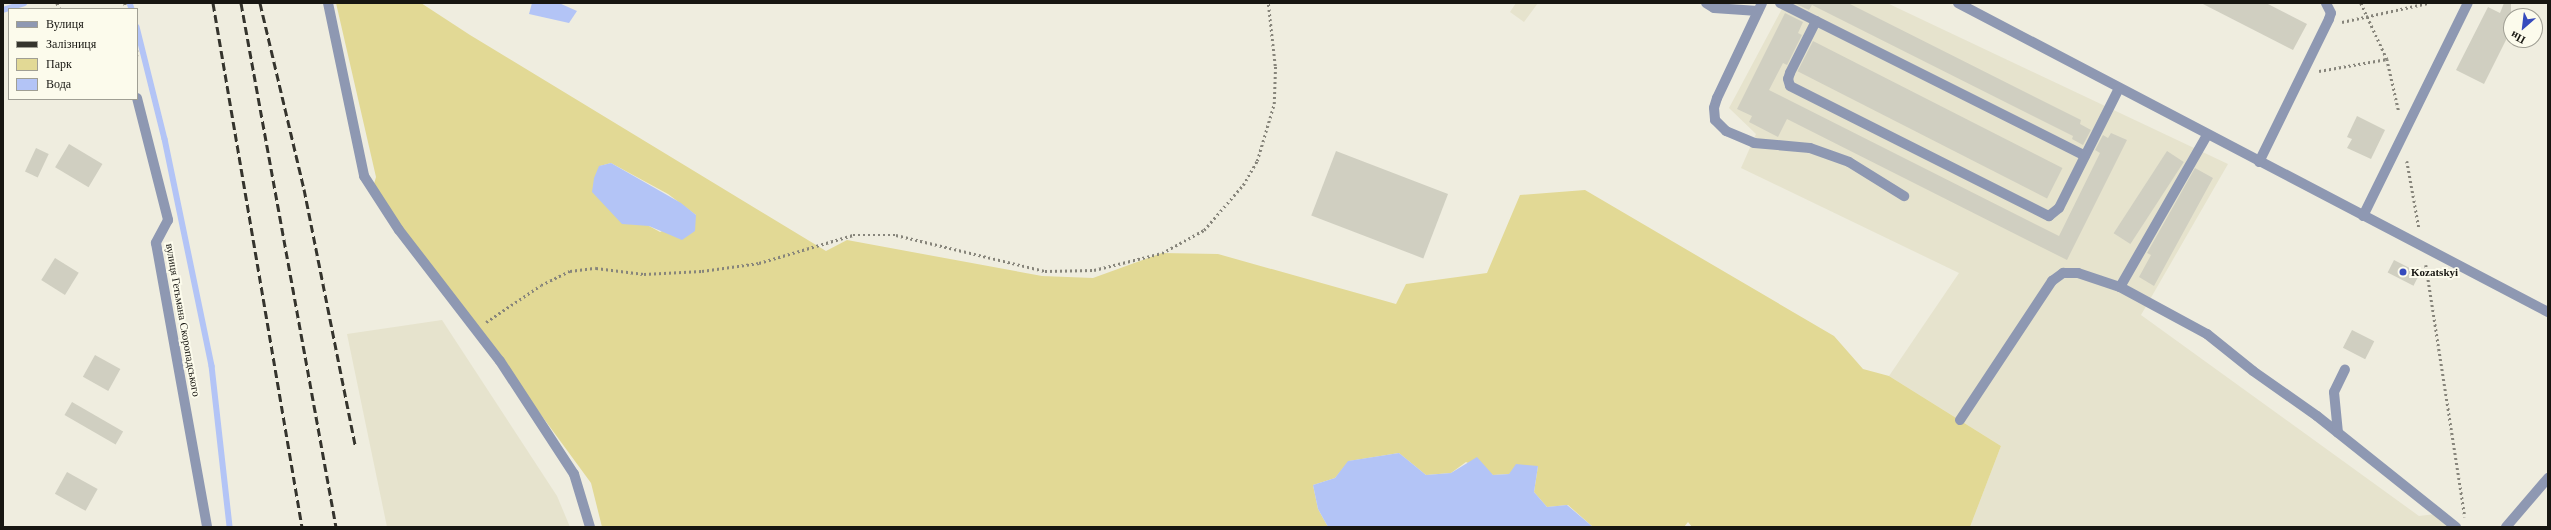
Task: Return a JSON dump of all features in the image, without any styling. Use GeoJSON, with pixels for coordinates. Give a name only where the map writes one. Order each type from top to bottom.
{"type":"FeatureCollection","features":[{"type":"Feature","properties":{"kind":"street"},"geometry":{"type":"LineString","coordinates":[[328,3],[364,176],[399,230],[500,361],[574,474],[590,527]]}},
{"type":"Feature","properties":{"kind":"street"},"geometry":{"type":"LineString","coordinates":[[1706,3],[1714,8],[1760,7],[1717,98],[1714,108],[1715,120],[1730,133],[1754,143],[1810,148],[1834,156],[1871,173],[1904,196]]}},
{"type":"Feature","properties":{"kind":"street"},"geometry":{"type":"LineString","coordinates":[[1780,3],[2085,156]]}},
{"type":"Feature","properties":{"kind":"street"},"geometry":{"type":"LineString","coordinates":[[1958,3],[2207,135],[2548,312]]}},
{"type":"Feature","properties":{"kind":"street"},"geometry":{"type":"LineString","coordinates":[[2259,162],[2326,25],[2330,13],[2326,3]]}},
{"type":"Feature","properties":{"kind":"street"},"geometry":{"type":"LineString","coordinates":[[2363,216],[2468,3]]}},
{"type":"Feature","properties":{"kind":"street"},"geometry":{"type":"LineString","coordinates":[[1816,21],[1790,73],[1788,79],[1790,86],[2042,214],[2049,216],[2054,214],[2119,88]]}},
{"type":"Feature","properties":{"kind":"street","name":"вулиця Гетьмана Скоропадського"},"geometry":{"type":"LineString","coordinates":[[138,100],[168,220],[156,243],[207,527]]}},
{"type":"Feature","properties":{"kind":"street"},"geometry":{"type":"LineString","coordinates":[[2120,287],[2207,135]]}},
{"type":"Feature","properties":{"kind":"street"},"geometry":{"type":"LineString","coordinates":[[1960,420],[2057,276],[2070,272],[2120,287],[2207,334],[2338,433],[2456,527]]}},
{"type":"Feature","properties":{"kind":"street"},"geometry":{"type":"LineString","coordinates":[[2338,433],[2334,392],[2345,369]]}},
{"type":"Feature","properties":{"kind":"street"},"geometry":{"type":"LineString","coordinates":[[2506,527],[2548,478]]}},
{"type":"Feature","properties":{"kind":"path"},"geometry":{"type":"LineString","coordinates":[[475,329],[541,286],[570,271],[596,268],[644,274],[702,271],[759,263],[853,235],[887,233],[992,257],[1025,268],[1072,272],[1143,259],[1182,243],[1198,234],[1213,220],[1243,184],[1260,156],[1274,104],[1275,66],[1268,3]]}},
{"type":"Feature","properties":{"kind":"path"},"geometry":{"type":"LineString","coordinates":[[2326,25],[2428,3]]}},
{"type":"Feature","properties":{"kind":"path"},"geometry":{"type":"LineString","coordinates":[[2300,76],[2310,75],[2331,67],[2387,59]]}},
{"type":"Feature","properties":{"kind":"shaded area"},"geometry":{"type":"Polygon","coordinates":[[[1516,3],[1538,3],[1524,22],[1510,12],[1516,3]]]}},
{"type":"Feature","properties":{"kind":"shaded area"},"geometry":{"type":"Polygon","coordinates":[[[1785,3],[1887,3],[2228,164],[2141,315],[2419,516],[2436,514],[2452,527],[1970,527],[2001,446],[1889,376],[1959,273],[1741,168],[1756,134],[1729,108],[1785,3]]]}},
{"type":"Feature","properties":{"kind":"shaded area"},"geometry":{"type":"Polygon","coordinates":[[[442,320],[557,496],[570,527],[387,527],[347,334],[442,320]]]}},
{"type":"Feature","properties":{"kind":"green space"},"geometry":{"type":"Polygon","coordinates":[[[336,3],[421,3],[470,35],[826,251],[847,240],[1042,276],[1093,278],[1162,253],[1218,254],[1396,304],[1406,284],[1487,273],[1520,195],[1585,190],[1834,336],[1863,369],[1889,376],[2001,446],[1970,527],[1692,527],[1688,522],[1684,527],[1593,527],[1568,505],[1547,507],[1534,492],[1538,466],[1509,474],[1493,475],[1466,462],[1451,473],[1426,475],[1399,453],[1349,461],[1335,478],[1313,485],[1318,509],[1328,527],[602,527],[591,483],[454,296],[414,248],[374,184],[376,177],[336,3]],[[611,163],[600,166],[649,226],[660,232],[696,215],[668,194],[611,163]]]}},
{"type":"Feature","properties":{"kind":"water"},"geometry":{"type":"Polygon","coordinates":[[[532,3],[559,3],[577,11],[569,23],[529,14],[532,3]]]}},
{"type":"Feature","properties":{"kind":"water"},"geometry":{"type":"Polygon","coordinates":[[[611,163],[681,203],[696,215],[695,231],[682,240],[649,226],[622,224],[592,192],[594,178],[599,166],[611,163]]]}},
{"type":"Feature","properties":{"kind":"water"},"geometry":{"type":"Polygon","coordinates":[[[1399,453],[1426,475],[1451,473],[1477,457],[1493,475],[1509,474],[1516,464],[1538,466],[1534,492],[1547,507],[1567,505],[1593,527],[1328,527],[1318,509],[1313,485],[1335,478],[1348,461],[1399,453]]]}},
{"type":"Feature","properties":{"kind":"building"},"geometry":{"type":"Polygon","coordinates":[[[1794,3],[1848,3],[2081,120],[2080,124],[2091,130],[2083,145],[2072,139],[2073,136],[1812,5],[1809,10],[1794,3]]]}},
{"type":"Feature","properties":{"kind":"building"},"geometry":{"type":"Polygon","coordinates":[[[2201,3],[2266,3],[2307,24],[2293,50],[2201,3]]]}},
{"type":"Feature","properties":{"kind":"building"},"geometry":{"type":"Polygon","coordinates":[[[2504,3],[2511,3],[2511,8],[2503,8],[2503,46],[2484,84],[2456,70],[2488,7],[2500,13],[2504,3]]]}},
{"type":"Feature","properties":{"kind":"building"},"geometry":{"type":"Polygon","coordinates":[[[1785,13],[1803,22],[1798,33],[1802,35],[1787,65],[1783,63],[1769,90],[2059,236],[2100,153],[2095,150],[2103,135],[2108,138],[2111,133],[2127,140],[2067,260],[1787,119],[1778,137],[1749,122],[1752,116],[1737,109],[1785,13]]]}},
{"type":"Feature","properties":{"kind":"building"},"geometry":{"type":"Polygon","coordinates":[[[1813,41],[2062,168],[2047,198],[1798,71],[1813,41]]]}},
{"type":"Feature","properties":{"kind":"building"},"geometry":{"type":"Polygon","coordinates":[[[2357,116],[2385,130],[2371,159],[2347,148],[2352,139],[2347,137],[2357,116]]]}},
{"type":"Feature","properties":{"kind":"building"},"geometry":{"type":"Polygon","coordinates":[[[69,144],[102,164],[89,187],[55,167],[69,144]]]}},
{"type":"Feature","properties":{"kind":"building"},"geometry":{"type":"Polygon","coordinates":[[[36,148],[49,154],[38,177],[25,172],[36,148]]]}},
{"type":"Feature","properties":{"kind":"building"},"geometry":{"type":"Polygon","coordinates":[[[1336,151],[1448,194],[1423,258],[1311,215],[1336,151]]]}},
{"type":"Feature","properties":{"kind":"building"},"geometry":{"type":"Polygon","coordinates":[[[2167,151],[2184,162],[2130,244],[2114,233],[2167,151]]]}},
{"type":"Feature","properties":{"kind":"building"},"geometry":{"type":"Polygon","coordinates":[[[2195,168],[2213,178],[2154,286],[2139,277],[2151,255],[2147,253],[2195,168]]]}},
{"type":"Feature","properties":{"kind":"building"},"geometry":{"type":"Polygon","coordinates":[[[55,258],[79,273],[65,295],[41,280],[55,258]]]}},
{"type":"Feature","properties":{"kind":"building","name":"Kozatskyi"},"geometry":{"type":"Polygon","coordinates":[[[2394,260],[2420,273],[2413,286],[2388,272],[2394,260]]]}},
{"type":"Feature","properties":{"kind":"building"},"geometry":{"type":"Polygon","coordinates":[[[2352,330],[2374,341],[2365,359],[2343,348],[2352,330]]]}},
{"type":"Feature","properties":{"kind":"building"},"geometry":{"type":"Polygon","coordinates":[[[95,355],[120,369],[108,391],[83,377],[95,355]]]}},
{"type":"Feature","properties":{"kind":"building"},"geometry":{"type":"Polygon","coordinates":[[[72,402],[123,432],[116,444],[64,415],[72,402]]]}},
{"type":"Feature","properties":{"kind":"building"},"geometry":{"type":"Polygon","coordinates":[[[67,472],[98,489],[85,511],[55,494],[67,472]]]}},
{"type":"Feature","properties":{"kind":"waterway"},"geometry":{"type":"LineString","coordinates":[[9,8],[24,3]]}},
{"type":"Feature","properties":{"kind":"waterway"},"geometry":{"type":"LineString","coordinates":[[130,3],[132,8]]}},
{"type":"Feature","properties":{"kind":"waterway"},"geometry":{"type":"LineString","coordinates":[[3,10],[8,8]]}},
{"type":"Feature","properties":{"kind":"waterway"},"geometry":{"type":"LineString","coordinates":[[138,31],[165,139],[212,366],[230,527]]}},
{"type":"Feature","properties":{"kind":"railway"},"geometry":{"type":"LineString","coordinates":[[213,3],[302,527]]}},
{"type":"Feature","properties":{"kind":"railway"},"geometry":{"type":"LineString","coordinates":[[241,3],[336,527]]}},
{"type":"Feature","properties":{"kind":"railway"},"geometry":{"type":"LineString","coordinates":[[260,3],[304,189],[355,445]]}},
{"type":"Feature","properties":{"kind":"place","name":"Kozatskyi"},"geometry":{"type":"Point","coordinates":[2403,272]}}]}
